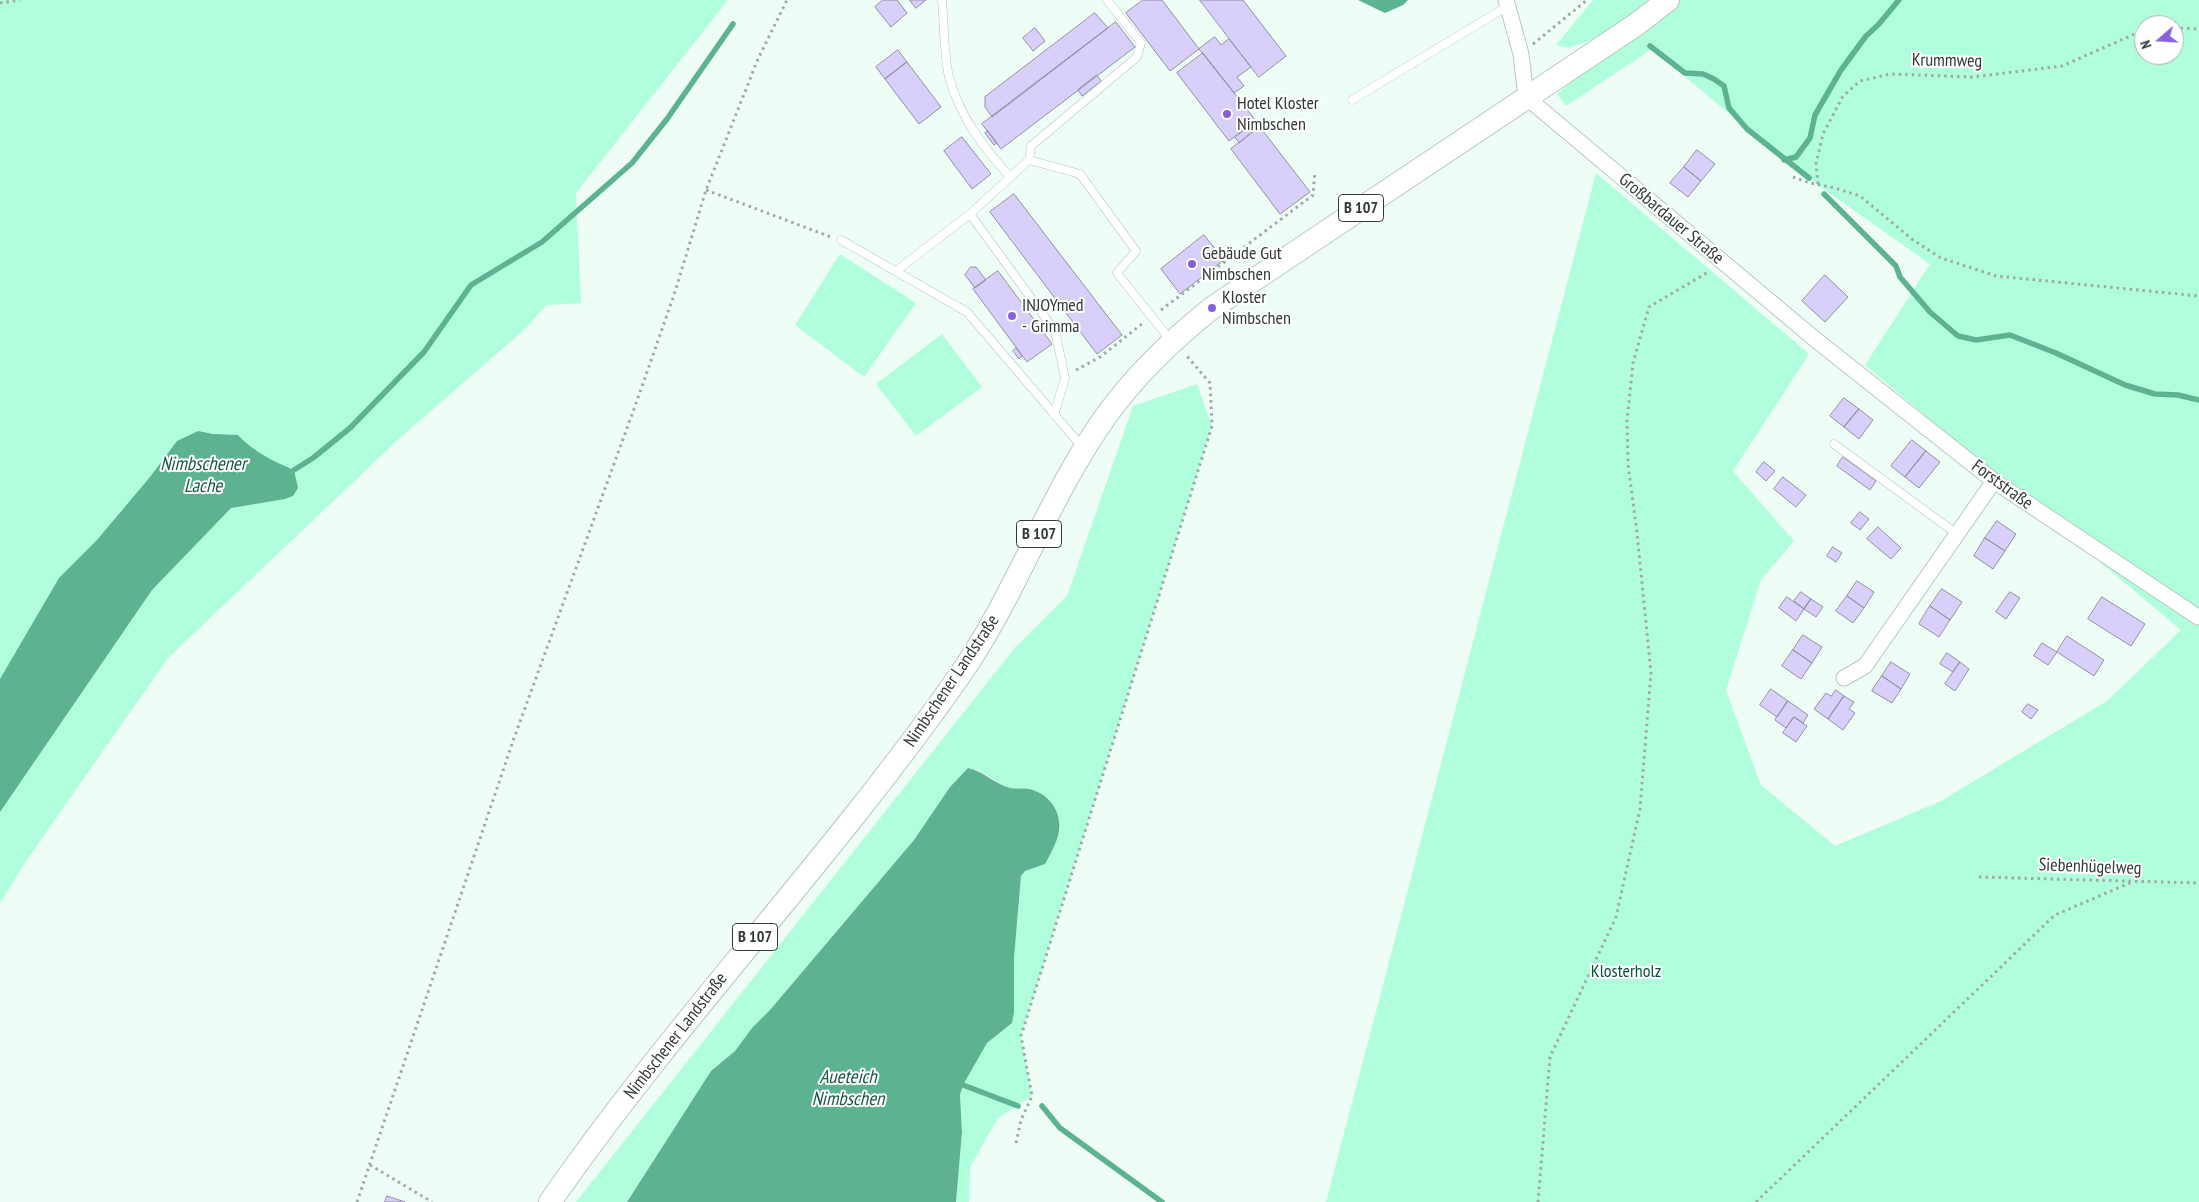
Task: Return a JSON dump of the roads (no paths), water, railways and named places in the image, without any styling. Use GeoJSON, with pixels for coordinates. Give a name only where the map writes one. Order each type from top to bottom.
{"type":"FeatureCollection","features":[{"type":"Feature","properties":{"kind":"main road","name":"Nimbschener Landstraße"},"geometry":{"type":"LineString","coordinates":[[550,1202],[579,1160],[664,1048],[887,774],[962,673],[995,619],[1059,494],[1084,450],[1106,415],[1146,366],[1171,341],[1212,308],[1637,24],[1668,0]]}},
{"type":"Feature","properties":{"kind":"street"},"geometry":{"type":"LineString","coordinates":[[1507,3],[1521,54],[1526,97]]}},
{"type":"Feature","properties":{"kind":"street","name":"Großbardauer Straße"},"geometry":{"type":"LineString","coordinates":[[1526,97],[1816,340]]}},
{"type":"Feature","properties":{"kind":"street","name":"Forststraße"},"geometry":{"type":"LineString","coordinates":[[1816,340],[1994,481],[2198,617]]}},
{"type":"Feature","properties":{"kind":"street"},"geometry":{"type":"LineString","coordinates":[[1844,678],[1865,666],[1994,481]]}},
{"type":"Feature","properties":{"kind":"lane"},"geometry":{"type":"LineString","coordinates":[[942,0],[949,75],[960,106],[976,137],[1010,177]]}},
{"type":"Feature","properties":{"kind":"lane"},"geometry":{"type":"LineString","coordinates":[[896,271],[970,214],[1029,160],[1031,146],[1137,57],[1141,42],[1107,0]]}},
{"type":"Feature","properties":{"kind":"lane"},"geometry":{"type":"LineString","coordinates":[[1352,100],[1507,3]]}},
{"type":"Feature","properties":{"kind":"lane"},"geometry":{"type":"LineString","coordinates":[[1029,160],[1080,174],[1136,251],[1117,273],[1171,341]]}},
{"type":"Feature","properties":{"kind":"lane"},"geometry":{"type":"LineString","coordinates":[[970,214],[1054,332],[1065,378],[1054,415]]}},
{"type":"Feature","properties":{"kind":"lane"},"geometry":{"type":"LineString","coordinates":[[841,240],[967,312],[1084,450]]}},
{"type":"Feature","properties":{"kind":"lane"},"geometry":{"type":"LineString","coordinates":[[1834,444],[1957,534]]}},
{"type":"Feature","properties":{"kind":"water"},"geometry":{"type":"Polygon","coordinates":[[[1358,0],[1408,0],[1403,5],[1385,13],[1358,0]]]}},
{"type":"Feature","properties":{"kind":"water","name":"Nimbschener Lache"},"geometry":{"type":"Polygon","coordinates":[[[198,431],[238,435],[257,451],[294,470],[298,488],[293,496],[285,499],[231,508],[152,590],[0,812],[0,679],[59,578],[97,540],[150,477],[177,441],[198,431]]]}},
{"type":"Feature","properties":{"kind":"water","name":"Aueteich Nimbschen"},"geometry":{"type":"Polygon","coordinates":[[[968,768],[999,784],[1012,788],[1029,789],[1044,796],[1050,801],[1058,815],[1059,831],[1045,864],[1025,871],[1021,876],[1014,958],[1014,1012],[1012,1023],[987,1043],[963,1085],[960,1095],[962,1132],[956,1202],[627,1202],[711,1071],[735,1051],[752,1028],[770,1010],[914,840],[950,787],[968,768]]]}},
{"type":"Feature","properties":{"kind":"waterway"},"geometry":{"type":"LineString","coordinates":[[1784,160],[1796,157],[1810,138],[1815,115],[1841,70],[1866,36],[1899,0]]}},
{"type":"Feature","properties":{"kind":"waterway"},"geometry":{"type":"LineString","coordinates":[[294,470],[313,458],[350,428],[424,352],[471,285],[542,242],[632,163],[667,119],[733,24]]}},
{"type":"Feature","properties":{"kind":"waterway"},"geometry":{"type":"LineString","coordinates":[[1650,46],[1685,73],[1703,74],[1724,86],[1729,108],[1747,129],[1809,178]]}},
{"type":"Feature","properties":{"kind":"waterway"},"geometry":{"type":"LineString","coordinates":[[1824,194],[1896,266],[1900,277],[1930,312],[1958,336],[1976,340],[2010,335],[2056,353],[2125,385],[2155,394],[2178,395],[2199,400]]}},
{"type":"Feature","properties":{"kind":"waterway"},"geometry":{"type":"LineString","coordinates":[[963,1085],[1018,1106]]}},
{"type":"Feature","properties":{"kind":"waterway"},"geometry":{"type":"LineString","coordinates":[[1042,1106],[1060,1128],[1162,1202]]}},
{"type":"Feature","properties":{"kind":"place","name":"Hotel Kloster Nimbschen"},"geometry":{"type":"Point","coordinates":[1227,114]}},
{"type":"Feature","properties":{"kind":"place","name":"Gebäude Gut Nimbschen"},"geometry":{"type":"Point","coordinates":[1192,264]}},
{"type":"Feature","properties":{"kind":"place","name":"Kloster Nimbschen"},"geometry":{"type":"Point","coordinates":[1212,308]}},
{"type":"Feature","properties":{"kind":"place","name":"INJOYmed - Grimma"},"geometry":{"type":"Point","coordinates":[1012,316]}},
{"type":"Feature","properties":{"kind":"park label","name":"Klosterholz"},"geometry":{"type":"Point","coordinates":[1626,972]}}]}
